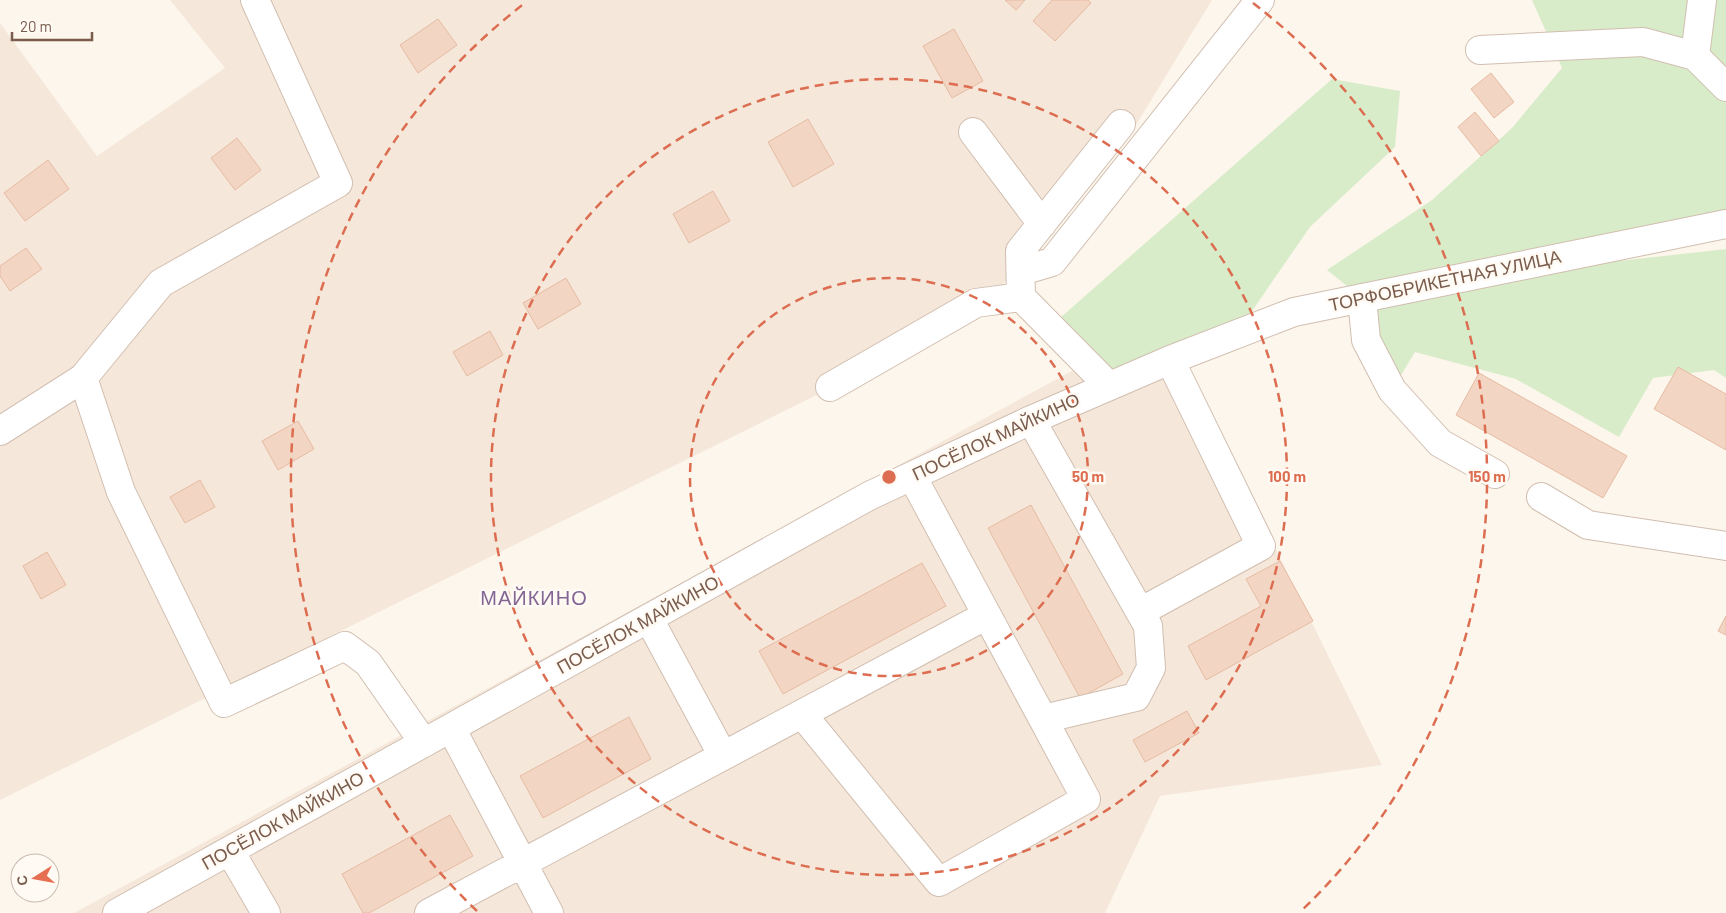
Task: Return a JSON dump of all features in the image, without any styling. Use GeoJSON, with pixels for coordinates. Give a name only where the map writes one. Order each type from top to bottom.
{"type":"FeatureCollection","features":[{"type":"Feature","properties":{"kind":"street"},"geometry":{"type":"LineString","coordinates":[[0,431],[83,378],[161,283],[338,183],[255,0]]}},
{"type":"Feature","properties":{"kind":"street"},"geometry":{"type":"LineString","coordinates":[[830,388],[976,304],[1021,284],[1052,262],[1260,0]]}},
{"type":"Feature","properties":{"kind":"street"},"geometry":{"type":"LineString","coordinates":[[1695,56],[1702,0]]}},
{"type":"Feature","properties":{"kind":"street"},"geometry":{"type":"LineString","coordinates":[[1480,50],[1642,42],[1695,56],[1726,87]]}},
{"type":"Feature","properties":{"kind":"street"},"geometry":{"type":"LineString","coordinates":[[1109,386],[1021,284],[1020,251],[1121,124]]}},
{"type":"Feature","properties":{"kind":"street"},"geometry":{"type":"LineString","coordinates":[[973,132],[1042,224]]}},
{"type":"Feature","properties":{"kind":"street","name":"ТОРФОБРИКЕТНАЯ УЛИЦА"},"geometry":{"type":"LineString","coordinates":[[1170,360],[1294,312],[1726,224]]}},
{"type":"Feature","properties":{"kind":"street"},"geometry":{"type":"LineString","coordinates":[[1362,298],[1366,340],[1392,390],[1440,443],[1495,474]]}},
{"type":"Feature","properties":{"kind":"street"},"geometry":{"type":"LineString","coordinates":[[1140,612],[1261,546],[1170,360]]}},
{"type":"Feature","properties":{"kind":"street","name":"ПОСЁЛОК МАЙКИНО"},"geometry":{"type":"LineString","coordinates":[[117,913],[869,496],[1031,420],[1170,360]]}},
{"type":"Feature","properties":{"kind":"street"},"geometry":{"type":"LineString","coordinates":[[83,378],[121,492],[224,703],[345,646],[368,663],[424,743]]}},
{"type":"Feature","properties":{"kind":"street"},"geometry":{"type":"LineString","coordinates":[[1031,420],[1148,626],[1151,668],[1136,697],[1043,719]]}},
{"type":"Feature","properties":{"kind":"street"},"geometry":{"type":"LineString","coordinates":[[802,714],[939,882],[1086,799],[912,476]]}},
{"type":"Feature","properties":{"kind":"street"},"geometry":{"type":"LineString","coordinates":[[1541,496],[1588,525],[1726,546]]}},
{"type":"Feature","properties":{"kind":"street"},"geometry":{"type":"LineString","coordinates":[[429,913],[987,615]]}},
{"type":"Feature","properties":{"kind":"street"},"geometry":{"type":"LineString","coordinates":[[649,619],[724,756]]}},
{"type":"Feature","properties":{"kind":"street"},"geometry":{"type":"LineString","coordinates":[[451,728],[549,913]]}},
{"type":"Feature","properties":{"kind":"street"},"geometry":{"type":"LineString","coordinates":[[230,850],[266,913]]}},
{"type":"Feature","properties":{"kind":"shaded area"},"geometry":{"type":"Polygon","coordinates":[[[170,0],[1212,0],[1130,135],[976,316],[0,800],[0,23],[97,156],[225,68],[170,0]]]}},
{"type":"Feature","properties":{"kind":"shaded area"},"geometry":{"type":"Polygon","coordinates":[[[1173,341],[1382,765],[1160,796],[1105,913],[74,913],[1105,353],[1173,341]]]}},
{"type":"Feature","properties":{"kind":"green space"},"geometry":{"type":"Polygon","coordinates":[[[1532,0],[1698,0],[1701,9],[1716,0],[1726,0],[1726,224],[1610,262],[1726,249],[1726,378],[1714,370],[1653,378],[1619,437],[1516,379],[1415,352],[1392,390],[1362,298],[1327,270],[1432,200],[1512,128],[1562,68],[1532,0]]]}},
{"type":"Feature","properties":{"kind":"green space"},"geometry":{"type":"Polygon","coordinates":[[[1332,79],[1400,91],[1395,147],[1310,227],[1236,334],[1109,386],[1060,318],[1332,79]]]}},
{"type":"Feature","properties":{"kind":"building"},"geometry":{"type":"Polygon","coordinates":[[[1005,0],[1025,0],[1016,10],[1005,0]]]}},
{"type":"Feature","properties":{"kind":"building"},"geometry":{"type":"Polygon","coordinates":[[[1052,0],[1088,0],[1091,3],[1055,41],[1033,21],[1052,0]]]}},
{"type":"Feature","properties":{"kind":"building"},"geometry":{"type":"Polygon","coordinates":[[[438,19],[457,45],[418,73],[400,45],[438,19]]]}},
{"type":"Feature","properties":{"kind":"building"},"geometry":{"type":"Polygon","coordinates":[[[954,29],[983,81],[952,98],[923,46],[954,29]]]}},
{"type":"Feature","properties":{"kind":"building"},"geometry":{"type":"Polygon","coordinates":[[[1491,73],[1514,102],[1494,118],[1471,89],[1491,73]]]}},
{"type":"Feature","properties":{"kind":"building"},"geometry":{"type":"Polygon","coordinates":[[[1475,112],[1499,141],[1481,156],[1458,127],[1475,112]]]}},
{"type":"Feature","properties":{"kind":"building"},"geometry":{"type":"Polygon","coordinates":[[[808,119],[834,164],[793,187],[768,142],[808,119]]]}},
{"type":"Feature","properties":{"kind":"building"},"geometry":{"type":"Polygon","coordinates":[[[237,138],[261,170],[235,190],[211,158],[237,138]]]}},
{"type":"Feature","properties":{"kind":"building"},"geometry":{"type":"Polygon","coordinates":[[[48,160],[69,189],[25,221],[4,193],[48,160]]]}},
{"type":"Feature","properties":{"kind":"building"},"geometry":{"type":"Polygon","coordinates":[[[713,191],[730,221],[689,243],[673,214],[713,191]]]}},
{"type":"Feature","properties":{"kind":"building"},"geometry":{"type":"Polygon","coordinates":[[[26,248],[42,269],[10,291],[0,276],[0,266],[26,248]]]}},
{"type":"Feature","properties":{"kind":"building"},"geometry":{"type":"Polygon","coordinates":[[[566,278],[581,304],[538,329],[523,303],[566,278]]]}},
{"type":"Feature","properties":{"kind":"building"},"geometry":{"type":"Polygon","coordinates":[[[490,331],[503,355],[467,376],[453,352],[490,331]]]}},
{"type":"Feature","properties":{"kind":"building"},"geometry":{"type":"Polygon","coordinates":[[[1678,367],[1726,394],[1726,450],[1654,409],[1678,367]]]}},
{"type":"Feature","properties":{"kind":"building"},"geometry":{"type":"Polygon","coordinates":[[[1479,373],[1627,456],[1603,498],[1456,415],[1479,373]]]}},
{"type":"Feature","properties":{"kind":"building"},"geometry":{"type":"Polygon","coordinates":[[[298,421],[314,449],[278,470],[262,441],[298,421]]]}},
{"type":"Feature","properties":{"kind":"building"},"geometry":{"type":"Polygon","coordinates":[[[200,480],[215,507],[185,523],[170,497],[200,480]]]}},
{"type":"Feature","properties":{"kind":"building"},"geometry":{"type":"Polygon","coordinates":[[[1031,505],[1123,674],[1080,698],[988,528],[1031,505]]]}},
{"type":"Feature","properties":{"kind":"building"},"geometry":{"type":"Polygon","coordinates":[[[47,552],[66,585],[41,599],[23,566],[47,552]]]}},
{"type":"Feature","properties":{"kind":"building"},"geometry":{"type":"Polygon","coordinates":[[[1280,561],[1313,621],[1206,680],[1188,646],[1261,606],[1246,579],[1280,561]]]}},
{"type":"Feature","properties":{"kind":"building"},"geometry":{"type":"Polygon","coordinates":[[[922,563],[946,606],[783,694],[759,651],[922,563]]]}},
{"type":"Feature","properties":{"kind":"building"},"geometry":{"type":"Polygon","coordinates":[[[1726,616],[1726,635],[1718,631],[1726,616]]]}},
{"type":"Feature","properties":{"kind":"building"},"geometry":{"type":"Polygon","coordinates":[[[1187,711],[1199,733],[1145,762],[1133,740],[1187,711]]]}},
{"type":"Feature","properties":{"kind":"building"},"geometry":{"type":"Polygon","coordinates":[[[629,717],[651,759],[543,818],[520,776],[629,717]]]}},
{"type":"Feature","properties":{"kind":"building"},"geometry":{"type":"Polygon","coordinates":[[[450,815],[473,856],[369,913],[363,913],[342,874],[450,815]]]}},
{"type":"Feature","properties":{"kind":"district","name":"МАЙКИНО"},"geometry":{"type":"Point","coordinates":[534,598]}}]}
